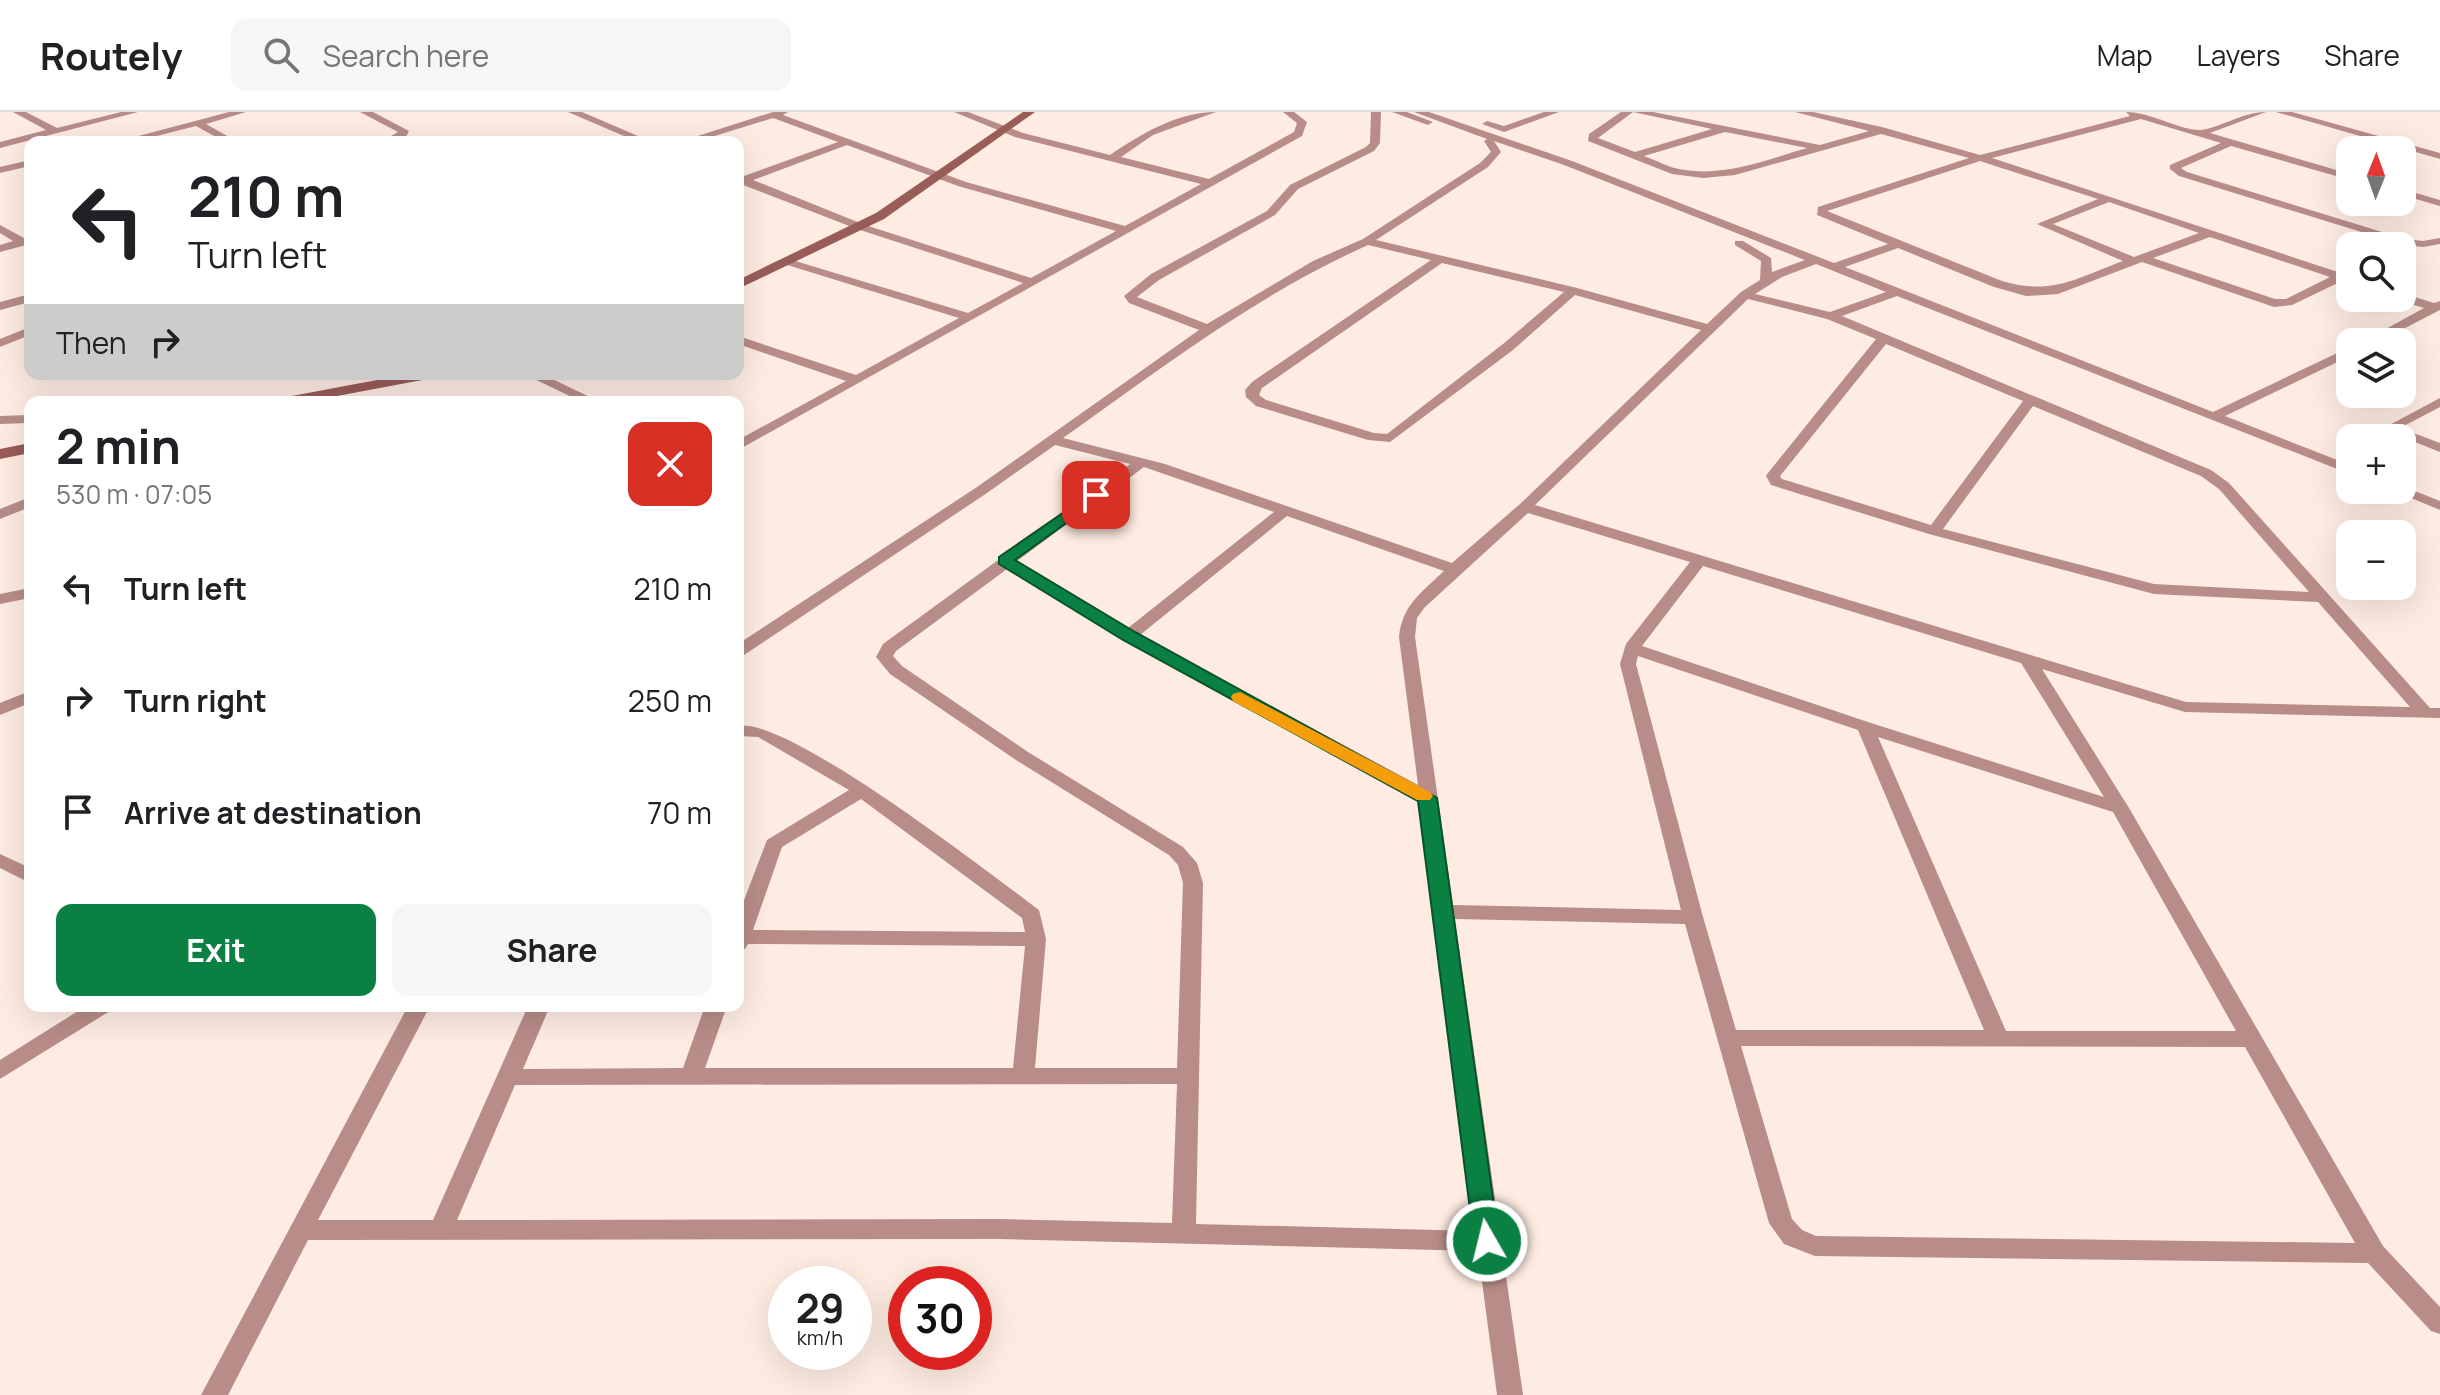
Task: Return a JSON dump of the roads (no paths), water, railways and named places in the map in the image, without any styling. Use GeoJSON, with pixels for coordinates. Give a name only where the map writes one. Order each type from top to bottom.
{"type":"FeatureCollection","features":[{"type":"Feature","properties":{"kind":"street"},"geometry":{"type":"LineString","coordinates":[[18,112],[55,131]]}},
{"type":"Feature","properties":{"kind":"street"},"geometry":{"type":"LineString","coordinates":[[35,136],[133,112]]}},
{"type":"Feature","properties":{"kind":"street"},"geometry":{"type":"LineString","coordinates":[[145,136],[241,112]]}},
{"type":"Feature","properties":{"kind":"street"},"geometry":{"type":"LineString","coordinates":[[365,112],[404,131],[402,136]]}},
{"type":"Feature","properties":{"kind":"street"},"geometry":{"type":"LineString","coordinates":[[573,112],[633,136]]}},
{"type":"Feature","properties":{"kind":"street"},"geometry":{"type":"LineString","coordinates":[[587,117],[605,112]]}},
{"type":"Feature","properties":{"kind":"street"},"geometry":{"type":"LineString","coordinates":[[959,112],[1002,129],[1212,183]]}},
{"type":"Feature","properties":{"kind":"street"},"geometry":{"type":"LineString","coordinates":[[744,282],[861,227],[1030,112]]}},
{"type":"Feature","properties":{"kind":"street"},"geometry":{"type":"LineString","coordinates":[[1111,159],[1149,133],[1211,112]]}},
{"type":"Feature","properties":{"kind":"street"},"geometry":{"type":"LineString","coordinates":[[744,443],[1298,134],[1302,122],[1288,112]]}},
{"type":"Feature","properties":{"kind":"street"},"geometry":{"type":"LineString","coordinates":[[1208,329],[1133,300],[1131,294],[1271,213],[1294,187],[1370,149],[1375,143],[1376,112]]}},
{"type":"Feature","properties":{"kind":"street"},"geometry":{"type":"LineString","coordinates":[[1397,112],[1489,141],[1756,251],[1767,260],[1766,280]]}},
{"type":"Feature","properties":{"kind":"street"},"geometry":{"type":"LineString","coordinates":[[1419,112],[1568,163],[1829,264]]}},
{"type":"Feature","properties":{"kind":"street"},"geometry":{"type":"LineString","coordinates":[[1450,112],[1504,129],[1894,293],[2336,464]]}},
{"type":"Feature","properties":{"kind":"street"},"geometry":{"type":"LineString","coordinates":[[1504,129],[1554,112]]}},
{"type":"Feature","properties":{"kind":"street"},"geometry":{"type":"LineString","coordinates":[[1628,112],[1594,134],[1592,139],[1676,172],[1719,175],[1885,129]]}},
{"type":"Feature","properties":{"kind":"street"},"geometry":{"type":"LineString","coordinates":[[1638,112],[1820,147]]}},
{"type":"Feature","properties":{"kind":"street"},"geometry":{"type":"LineString","coordinates":[[1800,112],[1885,129],[2336,276]]}},
{"type":"Feature","properties":{"kind":"street"},"geometry":{"type":"LineString","coordinates":[[2128,112],[2336,173]]}},
{"type":"Feature","properties":{"kind":"street"},"geometry":{"type":"LineString","coordinates":[[2200,133],[2261,112]]}},
{"type":"Feature","properties":{"kind":"street"},"geometry":{"type":"LineString","coordinates":[[2281,112],[2368,136]]}},
{"type":"Feature","properties":{"kind":"street"},"geometry":{"type":"LineString","coordinates":[[703,136],[778,113],[939,176],[996,195],[1127,230]]}},
{"type":"Feature","properties":{"kind":"street"},"geometry":{"type":"LineString","coordinates":[[2142,116],[1980,158],[1821,211],[1826,217],[1896,245],[2026,292],[2054,291],[2210,233]]}},
{"type":"Feature","properties":{"kind":"street"},"geometry":{"type":"LineString","coordinates":[[198,123],[222,136]]}},
{"type":"Feature","properties":{"kind":"street"},"geometry":{"type":"LineString","coordinates":[[1633,156],[1724,129]]}},
{"type":"Feature","properties":{"kind":"street"},"geometry":{"type":"LineString","coordinates":[[0,145],[24,139]]}},
{"type":"Feature","properties":{"kind":"street"},"geometry":{"type":"LineString","coordinates":[[744,647],[1053,440],[1208,329],[1317,263],[1367,241],[1484,165],[1496,152],[1489,141]]}},
{"type":"Feature","properties":{"kind":"street"},"geometry":{"type":"LineString","coordinates":[[744,178],[847,142]]}},
{"type":"Feature","properties":{"kind":"street"},"geometry":{"type":"LineString","coordinates":[[2231,142],[2174,167],[2183,174],[2404,242],[2423,244],[2440,241]]}},
{"type":"Feature","properties":{"kind":"street"},"geometry":{"type":"LineString","coordinates":[[2416,148],[2427,143]]}},
{"type":"Feature","properties":{"kind":"street"},"geometry":{"type":"LineString","coordinates":[[2416,149],[2440,156]]}},
{"type":"Feature","properties":{"kind":"street"},"geometry":{"type":"LineString","coordinates":[[0,170],[24,164]]}},
{"type":"Feature","properties":{"kind":"street"},"geometry":{"type":"LineString","coordinates":[[744,182],[861,227],[1033,282]]}},
{"type":"Feature","properties":{"kind":"street"},"geometry":{"type":"LineString","coordinates":[[2416,196],[2440,203]]}},
{"type":"Feature","properties":{"kind":"street"},"geometry":{"type":"LineString","coordinates":[[2105,200],[2045,221],[2043,226],[2274,303],[2288,302],[2336,283]]}},
{"type":"Feature","properties":{"kind":"street"},"geometry":{"type":"LineString","coordinates":[[0,228],[24,240]]}},
{"type":"Feature","properties":{"kind":"street"},"geometry":{"type":"LineString","coordinates":[[1367,241],[1573,291],[1707,328]]}},
{"type":"Feature","properties":{"kind":"street"},"geometry":{"type":"LineString","coordinates":[[0,249],[24,242]]}},
{"type":"Feature","properties":{"kind":"street"},"geometry":{"type":"LineString","coordinates":[[1510,1395],[1427,798],[1406,628],[1409,618],[1454,569],[1525,507],[1707,328],[1745,295],[1766,280],[1896,245]]}},
{"type":"Feature","properties":{"kind":"street"},"geometry":{"type":"LineString","coordinates":[[1440,259],[1257,385],[1252,390],[1253,397],[1261,403],[1331,425],[1378,438],[1390,438],[1508,347],[1573,291]]}},
{"type":"Feature","properties":{"kind":"street"},"geometry":{"type":"LineString","coordinates":[[788,262],[969,317]]}},
{"type":"Feature","properties":{"kind":"street"},"geometry":{"type":"LineString","coordinates":[[1831,316],[1894,293]]}},
{"type":"Feature","properties":{"kind":"street"},"geometry":{"type":"LineString","coordinates":[[1745,295],[1831,316],[2195,467],[2215,479],[2319,597],[2433,713]]}},
{"type":"Feature","properties":{"kind":"street"},"geometry":{"type":"LineString","coordinates":[[0,306],[24,300]]}},
{"type":"Feature","properties":{"kind":"street"},"geometry":{"type":"LineString","coordinates":[[2399,328],[2434,312]]}},
{"type":"Feature","properties":{"kind":"street"},"geometry":{"type":"LineString","coordinates":[[0,343],[24,333]]}},
{"type":"Feature","properties":{"kind":"street"},"geometry":{"type":"LineString","coordinates":[[1884,338],[1773,478],[1779,484],[1934,531],[2154,589],[2319,597]]}},
{"type":"Feature","properties":{"kind":"street"},"geometry":{"type":"LineString","coordinates":[[744,342],[857,380]]}},
{"type":"Feature","properties":{"kind":"street"},"geometry":{"type":"LineString","coordinates":[[2215,416],[2336,358]]}},
{"type":"Feature","properties":{"kind":"street"},"geometry":{"type":"LineString","coordinates":[[314,396],[400,380]]}},
{"type":"Feature","properties":{"kind":"street"},"geometry":{"type":"LineString","coordinates":[[544,380],[580,396]]}},
{"type":"Feature","properties":{"kind":"street"},"geometry":{"type":"LineString","coordinates":[[1934,531],[2032,398]]}},
{"type":"Feature","properties":{"kind":"street"},"geometry":{"type":"LineString","coordinates":[[2440,402],[2389,429],[2440,448]]}},
{"type":"Feature","properties":{"kind":"street"},"geometry":{"type":"LineString","coordinates":[[0,420],[24,419]]}},
{"type":"Feature","properties":{"kind":"street"},"geometry":{"type":"LineString","coordinates":[[1053,440],[1142,462],[1454,569]]}},
{"type":"Feature","properties":{"kind":"street"},"geometry":{"type":"LineString","coordinates":[[0,454],[24,449]]}},
{"type":"Feature","properties":{"kind":"street"},"geometry":{"type":"LineString","coordinates":[[1142,462],[889,648],[885,661],[1022,756],[1183,857],[1193,883],[1184,1233]]}},
{"type":"Feature","properties":{"kind":"street"},"geometry":{"type":"LineString","coordinates":[[2416,497],[2440,506]]}},
{"type":"Feature","properties":{"kind":"street"},"geometry":{"type":"LineString","coordinates":[[0,515],[24,504]]}},
{"type":"Feature","properties":{"kind":"street"},"geometry":{"type":"LineString","coordinates":[[1525,507],[2185,707],[2433,713]]}},
{"type":"Feature","properties":{"kind":"street"},"geometry":{"type":"LineString","coordinates":[[1129,636],[1284,511]]}},
{"type":"Feature","properties":{"kind":"street"},"geometry":{"type":"LineString","coordinates":[[1005,561],[1129,636],[1427,798]]}},
{"type":"Feature","properties":{"kind":"street"},"geometry":{"type":"LineString","coordinates":[[1699,561],[1632,648],[1628,664],[1693,917],[1781,1223],[1793,1237],[1815,1246],[2374,1253]]}},
{"type":"Feature","properties":{"kind":"street"},"geometry":{"type":"LineString","coordinates":[[0,599],[24,594]]}},
{"type":"Feature","properties":{"kind":"street"},"geometry":{"type":"LineString","coordinates":[[1632,648],[1865,727],[2120,808]]}},
{"type":"Feature","properties":{"kind":"street"},"geometry":{"type":"LineString","coordinates":[[2028,660],[2120,808],[2374,1253],[2440,1323]]}},
{"type":"Feature","properties":{"kind":"street"},"geometry":{"type":"LineString","coordinates":[[0,710],[24,699]]}},
{"type":"Feature","properties":{"kind":"street"},"geometry":{"type":"LineString","coordinates":[[1865,727],[1998,1037]]}},
{"type":"Feature","properties":{"kind":"street"},"geometry":{"type":"LineString","coordinates":[[744,730],[764,733],[862,790],[1032,915],[1036,939],[1023,1078]]}},
{"type":"Feature","properties":{"kind":"street"},"geometry":{"type":"LineString","coordinates":[[744,926],[774,844],[784,835],[862,790]]}},
{"type":"Feature","properties":{"kind":"street"},"geometry":{"type":"LineString","coordinates":[[0,860],[24,873]]}},
{"type":"Feature","properties":{"kind":"street"},"geometry":{"type":"LineString","coordinates":[[1443,912],[1693,917]]}},
{"type":"Feature","properties":{"kind":"street"},"geometry":{"type":"LineString","coordinates":[[744,940],[1036,939]]}},
{"type":"Feature","properties":{"kind":"street"},"geometry":{"type":"LineString","coordinates":[[0,1071],[93,1012]]}},
{"type":"Feature","properties":{"kind":"street"},"geometry":{"type":"LineString","coordinates":[[214,1395],[416,1012]]}},
{"type":"Feature","properties":{"kind":"street"},"geometry":{"type":"LineString","coordinates":[[441,1229],[536,1012]]}},
{"type":"Feature","properties":{"kind":"street"},"geometry":{"type":"LineString","coordinates":[[692,1075],[714,1012]]}},
{"type":"Feature","properties":{"kind":"street"},"geometry":{"type":"LineString","coordinates":[[1729,1038],[2254,1039]]}},
{"type":"Feature","properties":{"kind":"street"},"geometry":{"type":"LineString","coordinates":[[508,1077],[1190,1076]]}},
{"type":"Feature","properties":{"kind":"street"},"geometry":{"type":"LineString","coordinates":[[302,1230],[802,1227],[1487,1241]]}}]}
